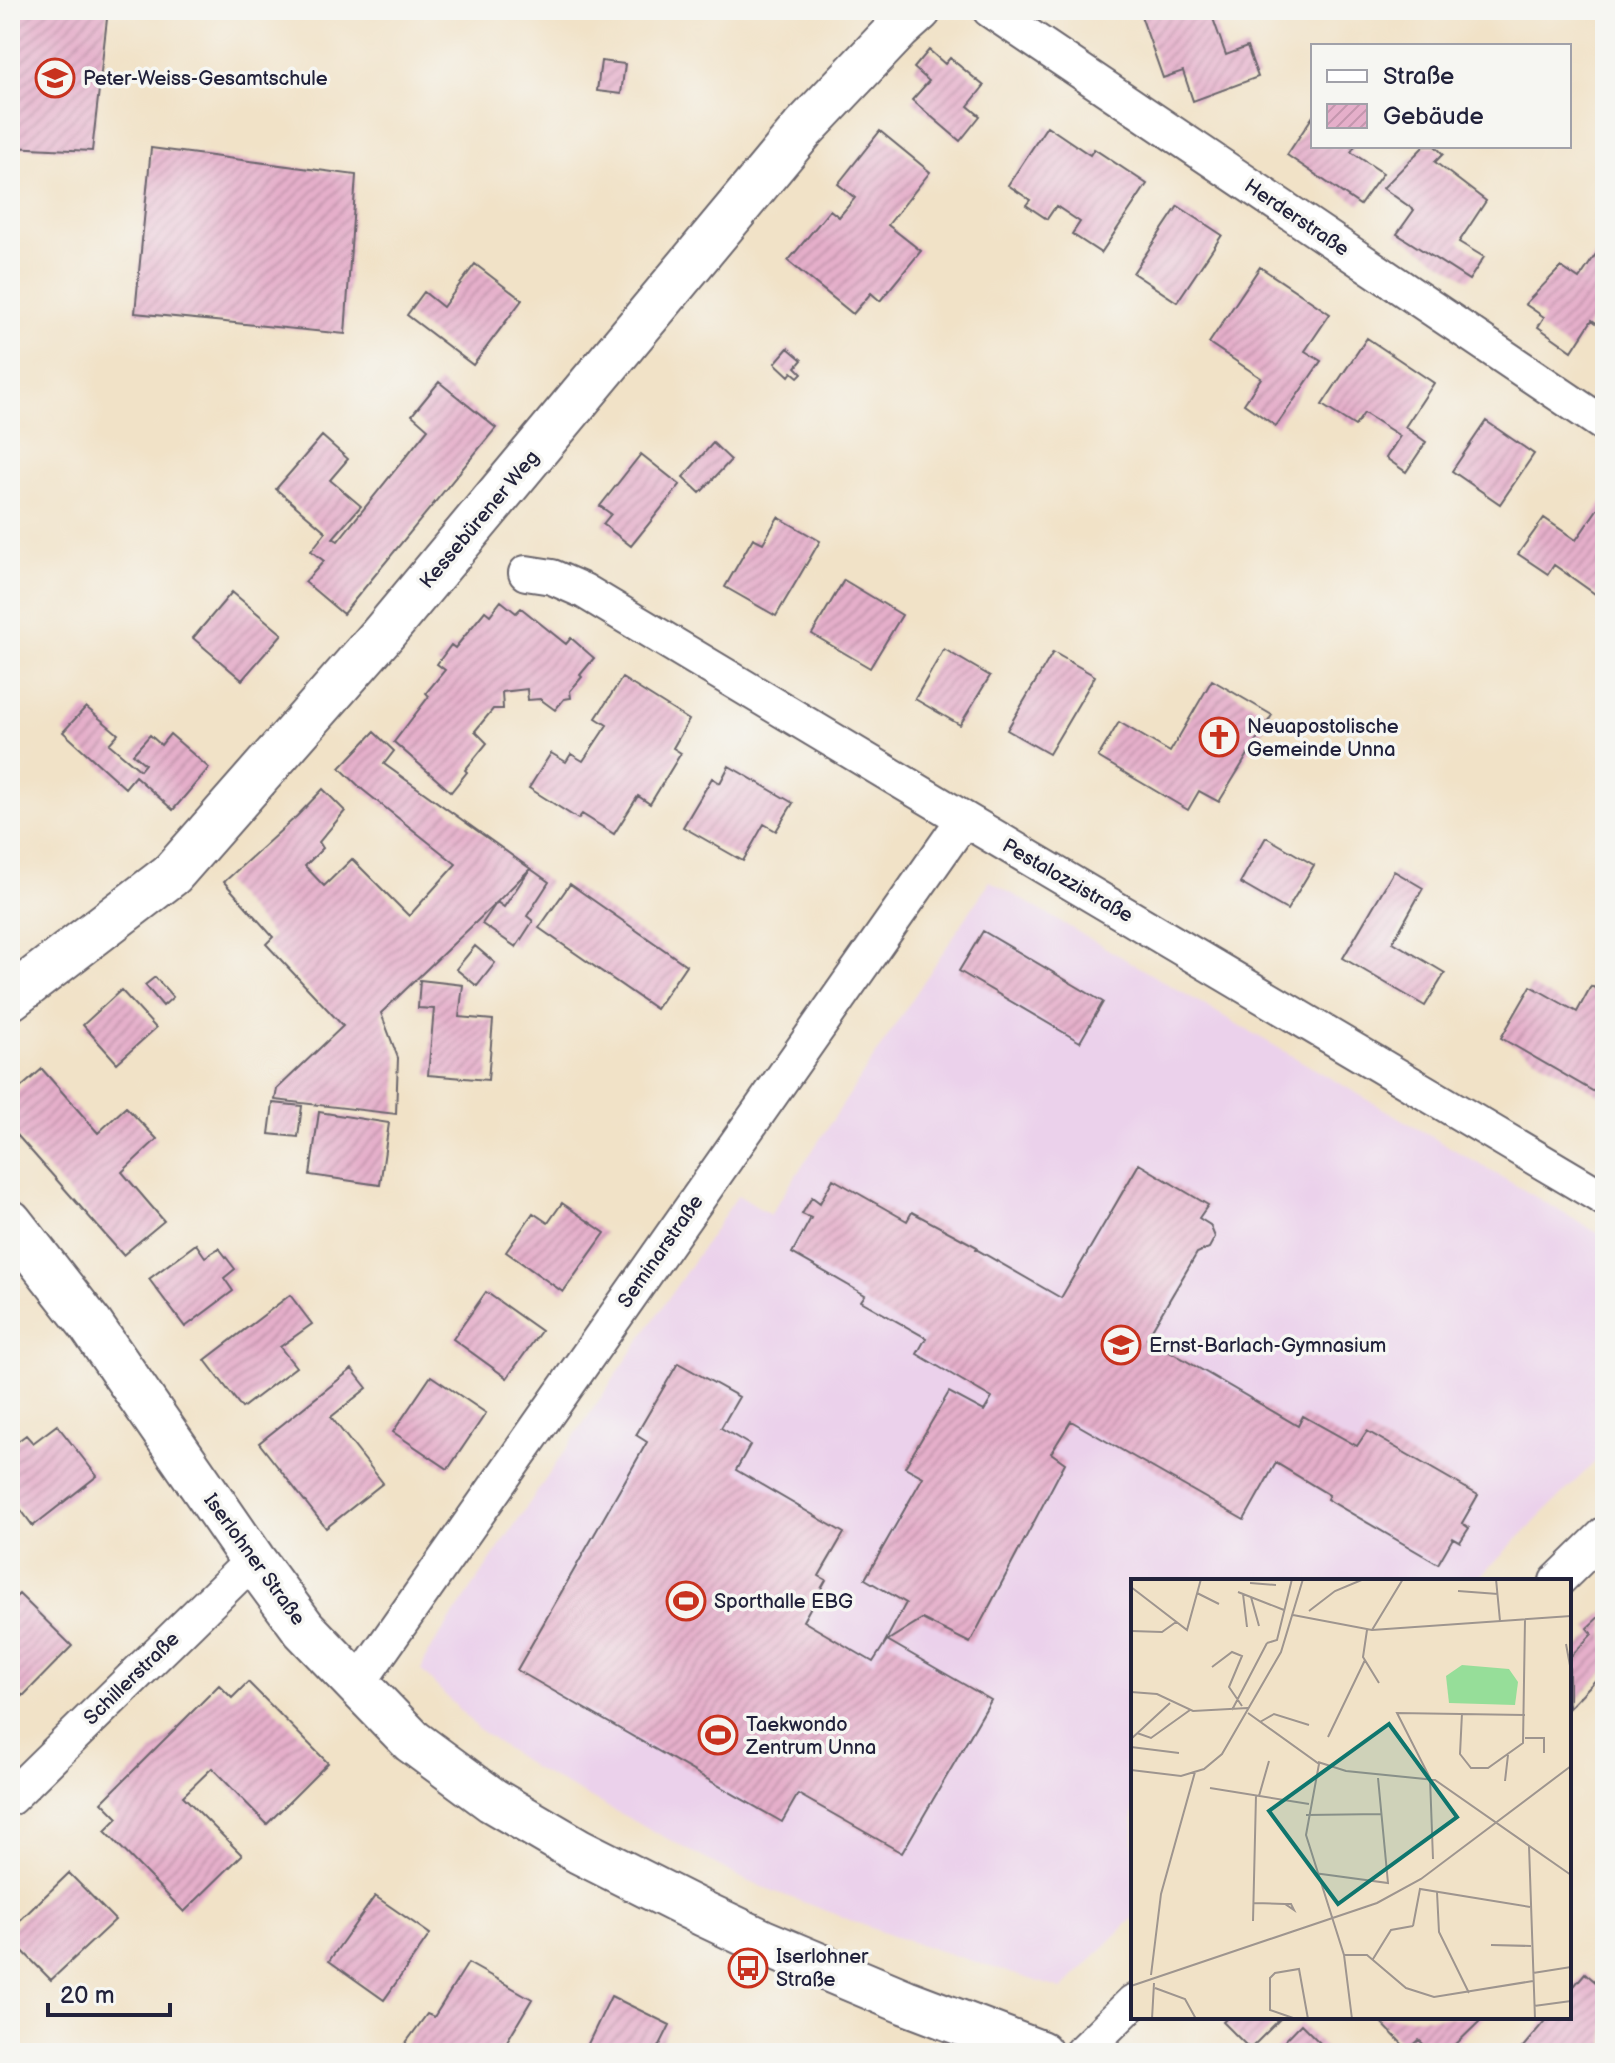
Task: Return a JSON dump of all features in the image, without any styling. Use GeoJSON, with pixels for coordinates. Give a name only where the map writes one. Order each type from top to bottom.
{"type":"FeatureCollection","features":[{"type":"Feature","properties":{"kind":"main road","name":"Kessebürener Weg"},"geometry":{"type":"LineString","coordinates":[[10,998],[172,874],[382,635],[803,129],[919,10]]}},
{"type":"Feature","properties":{"kind":"main road","name":"Iserlohner Straße"},"geometry":{"type":"LineString","coordinates":[[10,1222],[90,1324],[304,1629],[412,1741],[492,1800],[579,1851],[761,1941],[906,2002],[1040,2053]]}},
{"type":"Feature","properties":{"kind":"street","name":"Herderstraße"},"geometry":{"type":"LineString","coordinates":[[990,10],[1605,425]]}},
{"type":"Feature","properties":{"kind":"street","name":"Pestalozzistraße"},"geometry":{"type":"LineString","coordinates":[[526,573],[552,577],[584,591],[1605,1199]]}},
{"type":"Feature","properties":{"kind":"street","name":"Seminarstraße"},"geometry":{"type":"LineString","coordinates":[[357,1685],[964,819]]}},
{"type":"Feature","properties":{"kind":"street"},"geometry":{"type":"LineString","coordinates":[[1559,1579],[1605,1534]]}},
{"type":"Feature","properties":{"kind":"street","name":"Schillerstraße"},"geometry":{"type":"LineString","coordinates":[[10,1798],[253,1560]]}},
{"type":"Feature","properties":{"kind":"street"},"geometry":{"type":"LineString","coordinates":[[1081,2053],[1131,2004]]}},
{"type":"Feature","properties":{"kind":"shaded area","name":"Ernst-Barlach-Gymnasium"},"geometry":{"type":"Polygon","coordinates":[[[990,881],[1605,1237],[1605,1452],[1477,1579],[1131,1579],[1131,1920],[1062,1989],[892,1936],[747,1881],[534,1768],[478,1729],[421,1670],[428,1653],[738,1195],[770,1215],[990,881]]]}},
{"type":"Feature","properties":{"kind":"building","name":"Peter-Weiss-Gesamtschule"},"geometry":{"type":"Polygon","coordinates":[[[10,10],[108,10],[92,151],[10,147],[10,10]]]}},
{"type":"Feature","properties":{"kind":"building"},"geometry":{"type":"Polygon","coordinates":[[[1139,10],[1210,10],[1226,55],[1247,47],[1258,77],[1193,101],[1183,71],[1163,78],[1139,10]]]}},
{"type":"Feature","properties":{"kind":"building"},"geometry":{"type":"Polygon","coordinates":[[[929,50],[945,64],[950,58],[984,86],[968,106],[980,116],[960,141],[912,100],[929,81],[914,68],[929,50]]]}},
{"type":"Feature","properties":{"kind":"building"},"geometry":{"type":"Polygon","coordinates":[[[601,61],[625,64],[621,94],[597,91],[601,61]]]}},
{"type":"Feature","properties":{"kind":"building"},"geometry":{"type":"Polygon","coordinates":[[[1311,119],[1311,148],[1354,148],[1351,152],[1383,173],[1360,205],[1287,155],[1311,119]]]}},
{"type":"Feature","properties":{"kind":"building"},"geometry":{"type":"Polygon","coordinates":[[[1047,126],[1090,155],[1094,149],[1147,184],[1101,253],[1072,234],[1080,222],[1056,206],[1047,219],[1026,205],[1030,200],[1008,185],[1047,126]]]}},
{"type":"Feature","properties":{"kind":"building"},"geometry":{"type":"Polygon","coordinates":[[[880,131],[930,172],[888,225],[921,251],[880,301],[871,293],[853,314],[788,261],[830,210],[839,217],[855,198],[838,184],[880,131]]]}},
{"type":"Feature","properties":{"kind":"building"},"geometry":{"type":"Polygon","coordinates":[[[151,148],[356,175],[345,334],[135,313],[151,148]]]}},
{"type":"Feature","properties":{"kind":"building"},"geometry":{"type":"Polygon","coordinates":[[[1422,148],[1437,148],[1443,154],[1435,162],[1486,201],[1459,242],[1484,257],[1469,280],[1397,234],[1414,210],[1383,188],[1422,148]]]}},
{"type":"Feature","properties":{"kind":"building"},"geometry":{"type":"Polygon","coordinates":[[[1178,206],[1222,235],[1177,302],[1133,273],[1178,206]]]}},
{"type":"Feature","properties":{"kind":"building"},"geometry":{"type":"Polygon","coordinates":[[[1596,254],[1605,261],[1605,316],[1599,325],[1592,320],[1572,351],[1538,327],[1544,317],[1525,304],[1561,267],[1579,279],[1596,254]]]}},
{"type":"Feature","properties":{"kind":"building"},"geometry":{"type":"Polygon","coordinates":[[[475,264],[522,300],[473,365],[407,315],[424,292],[443,307],[475,264]]]}},
{"type":"Feature","properties":{"kind":"building"},"geometry":{"type":"Polygon","coordinates":[[[1260,267],[1330,314],[1305,351],[1321,361],[1276,426],[1244,404],[1261,378],[1209,343],[1260,267]]]}},
{"type":"Feature","properties":{"kind":"building"},"geometry":{"type":"Polygon","coordinates":[[[1367,338],[1434,383],[1405,427],[1426,442],[1406,472],[1386,458],[1400,436],[1364,413],[1355,426],[1322,405],[1367,338]]]}},
{"type":"Feature","properties":{"kind":"building"},"geometry":{"type":"Polygon","coordinates":[[[788,348],[802,360],[796,367],[802,373],[798,377],[792,372],[789,376],[775,363],[788,348]]]}},
{"type":"Feature","properties":{"kind":"building"},"geometry":{"type":"Polygon","coordinates":[[[439,382],[496,428],[343,614],[305,582],[324,561],[311,551],[326,532],[276,489],[322,436],[348,459],[330,480],[361,506],[333,538],[338,541],[428,429],[412,415],[439,382]]]}},
{"type":"Feature","properties":{"kind":"building"},"geometry":{"type":"Polygon","coordinates":[[[1486,421],[1534,454],[1500,504],[1452,471],[1486,421]]]}},
{"type":"Feature","properties":{"kind":"building"},"geometry":{"type":"Polygon","coordinates":[[[713,443],[731,460],[700,493],[683,477],[713,443]]]}},
{"type":"Feature","properties":{"kind":"building"},"geometry":{"type":"Polygon","coordinates":[[[641,454],[680,485],[631,546],[603,524],[611,514],[600,506],[641,454]]]}},
{"type":"Feature","properties":{"kind":"building"},"geometry":{"type":"Polygon","coordinates":[[[1605,498],[1605,601],[1554,565],[1548,574],[1518,554],[1544,518],[1576,540],[1605,498]]]}},
{"type":"Feature","properties":{"kind":"building"},"geometry":{"type":"Polygon","coordinates":[[[778,517],[820,541],[776,616],[725,587],[753,538],[763,543],[778,517]]]}},
{"type":"Feature","properties":{"kind":"building"},"geometry":{"type":"Polygon","coordinates":[[[844,580],[902,615],[870,668],[812,634],[844,580]]]}},
{"type":"Feature","properties":{"kind":"building"},"geometry":{"type":"Polygon","coordinates":[[[232,592],[282,634],[242,680],[193,638],[232,592]]]}},
{"type":"Feature","properties":{"kind":"building"},"geometry":{"type":"Polygon","coordinates":[[[501,601],[516,613],[521,608],[566,644],[571,638],[594,658],[570,691],[571,698],[564,699],[555,710],[540,699],[528,700],[527,689],[502,692],[503,709],[493,709],[475,731],[487,743],[451,792],[394,742],[445,670],[437,664],[451,645],[455,648],[485,611],[490,615],[501,601]]]}},
{"type":"Feature","properties":{"kind":"building"},"geometry":{"type":"Polygon","coordinates":[[[944,649],[990,676],[960,725],[915,699],[944,649]]]}},
{"type":"Feature","properties":{"kind":"building"},"geometry":{"type":"Polygon","coordinates":[[[1053,652],[1095,676],[1049,754],[1007,730],[1053,652]]]}},
{"type":"Feature","properties":{"kind":"building"},"geometry":{"type":"Polygon","coordinates":[[[622,678],[689,720],[673,748],[681,753],[650,804],[638,796],[614,834],[582,814],[578,819],[529,788],[551,753],[566,762],[571,754],[583,761],[607,725],[596,718],[622,678]]]}},
{"type":"Feature","properties":{"kind":"building","name":"Neuapostolische Gemeinde Unna"},"geometry":{"type":"Polygon","coordinates":[[[1212,680],[1272,715],[1219,802],[1199,791],[1188,810],[1098,757],[1119,722],[1170,752],[1212,680]]]}},
{"type":"Feature","properties":{"kind":"building"},"geometry":{"type":"Polygon","coordinates":[[[86,707],[118,734],[109,744],[140,770],[145,764],[133,754],[150,735],[161,745],[170,734],[209,768],[173,810],[135,776],[125,788],[63,732],[86,707]]]}},
{"type":"Feature","properties":{"kind":"building"},"geometry":{"type":"Polygon","coordinates":[[[374,732],[394,751],[384,764],[549,882],[527,916],[533,921],[516,947],[482,924],[497,902],[381,1013],[398,1058],[396,1114],[275,1100],[277,1089],[343,1026],[266,944],[273,937],[224,882],[323,789],[345,811],[319,842],[323,848],[305,866],[324,886],[352,859],[409,916],[456,864],[340,768],[374,732]],[[530,869],[497,902],[504,907],[530,869]]]}},
{"type":"Feature","properties":{"kind":"building"},"geometry":{"type":"Polygon","coordinates":[[[729,766],[793,803],[776,831],[764,824],[743,861],[683,827],[712,778],[720,783],[729,766]]]}},
{"type":"Feature","properties":{"kind":"building"},"geometry":{"type":"Polygon","coordinates":[[[1266,837],[1314,865],[1287,910],[1240,883],[1266,837]]]}},
{"type":"Feature","properties":{"kind":"building"},"geometry":{"type":"Polygon","coordinates":[[[1394,871],[1423,888],[1393,942],[1445,973],[1425,1006],[1343,958],[1394,871]]]}},
{"type":"Feature","properties":{"kind":"building"},"geometry":{"type":"Polygon","coordinates":[[[570,884],[686,965],[656,1009],[539,928],[570,884]]]}},
{"type":"Feature","properties":{"kind":"building"},"geometry":{"type":"Polygon","coordinates":[[[983,931],[1103,1002],[1080,1042],[959,971],[983,931]]]}},
{"type":"Feature","properties":{"kind":"building"},"geometry":{"type":"Polygon","coordinates":[[[475,946],[495,963],[477,986],[456,969],[475,946]]]}},
{"type":"Feature","properties":{"kind":"building"},"geometry":{"type":"Polygon","coordinates":[[[155,977],[173,997],[163,1006],[145,985],[155,977]]]}},
{"type":"Feature","properties":{"kind":"building"},"geometry":{"type":"Polygon","coordinates":[[[420,980],[463,985],[459,1017],[493,1020],[488,1080],[428,1075],[434,1009],[418,1008],[420,980]]]}},
{"type":"Feature","properties":{"kind":"building"},"geometry":{"type":"Polygon","coordinates":[[[1531,986],[1577,1012],[1591,986],[1605,994],[1605,1098],[1501,1038],[1531,986]]]}},
{"type":"Feature","properties":{"kind":"building"},"geometry":{"type":"Polygon","coordinates":[[[121,990],[156,1028],[117,1063],[83,1025],[121,990]]]}},
{"type":"Feature","properties":{"kind":"building"},"geometry":{"type":"Polygon","coordinates":[[[42,1069],[98,1133],[126,1107],[157,1139],[122,1172],[164,1221],[123,1255],[10,1127],[10,1097],[42,1069]]]}},
{"type":"Feature","properties":{"kind":"building"},"geometry":{"type":"Polygon","coordinates":[[[273,1103],[302,1106],[298,1137],[269,1134],[273,1103]]]}},
{"type":"Feature","properties":{"kind":"building"},"geometry":{"type":"Polygon","coordinates":[[[319,1112],[389,1123],[380,1185],[310,1175],[319,1112]]]}},
{"type":"Feature","properties":{"kind":"building"},"geometry":{"type":"Polygon","coordinates":[[[1139,1164],[1208,1205],[1199,1218],[1210,1225],[1215,1237],[1209,1248],[1197,1253],[1147,1338],[1298,1426],[1303,1416],[1357,1446],[1367,1431],[1478,1495],[1462,1523],[1469,1528],[1460,1542],[1453,1538],[1438,1564],[1327,1499],[1329,1495],[1276,1463],[1244,1520],[1071,1421],[1051,1453],[1065,1463],[970,1643],[922,1619],[885,1642],[906,1603],[865,1579],[923,1477],[905,1467],[949,1392],[984,1411],[992,1398],[917,1354],[926,1338],[861,1301],[865,1295],[792,1253],[811,1218],[802,1214],[812,1197],[820,1203],[833,1179],[907,1221],[912,1212],[1061,1298],[1139,1164]]]}},
{"type":"Feature","properties":{"kind":"building"},"geometry":{"type":"Polygon","coordinates":[[[562,1203],[605,1233],[563,1292],[506,1252],[533,1213],[548,1223],[562,1203]]]}},
{"type":"Feature","properties":{"kind":"building"},"geometry":{"type":"Polygon","coordinates":[[[196,1244],[205,1257],[219,1248],[235,1269],[224,1278],[233,1291],[185,1327],[149,1279],[196,1244]]]}},
{"type":"Feature","properties":{"kind":"building"},"geometry":{"type":"Polygon","coordinates":[[[486,1292],[541,1331],[507,1378],[453,1339],[486,1292]]]}},
{"type":"Feature","properties":{"kind":"building"},"geometry":{"type":"Polygon","coordinates":[[[290,1295],[312,1324],[280,1347],[296,1367],[242,1408],[205,1360],[290,1295]]]}},
{"type":"Feature","properties":{"kind":"building","name":"Sporthalle EBG"},"geometry":{"type":"Polygon","coordinates":[[[678,1363],[739,1397],[721,1428],[750,1445],[736,1470],[844,1533],[819,1576],[826,1580],[803,1621],[873,1662],[887,1640],[991,1700],[902,1853],[798,1794],[782,1822],[517,1670],[647,1442],[636,1435],[678,1363]]]}},
{"type":"Feature","properties":{"kind":"building"},"geometry":{"type":"Polygon","coordinates":[[[352,1369],[367,1388],[331,1417],[383,1483],[326,1528],[259,1443],[352,1369]]]}},
{"type":"Feature","properties":{"kind":"building"},"geometry":{"type":"Polygon","coordinates":[[[431,1376],[486,1413],[448,1469],[393,1432],[431,1376]]]}},
{"type":"Feature","properties":{"kind":"building"},"geometry":{"type":"Polygon","coordinates":[[[57,1425],[97,1476],[33,1526],[10,1495],[10,1466],[14,1462],[10,1457],[10,1447],[26,1435],[33,1443],[57,1425]]]}},
{"type":"Feature","properties":{"kind":"building"},"geometry":{"type":"Polygon","coordinates":[[[19,1594],[72,1646],[23,1696],[10,1682],[10,1603],[19,1594]]]}},
{"type":"Feature","properties":{"kind":"building"},"geometry":{"type":"Polygon","coordinates":[[[1605,1611],[1605,1670],[1571,1706],[1571,1656],[1592,1634],[1587,1628],[1605,1611]]]}},
{"type":"Feature","properties":{"kind":"building"},"geometry":{"type":"Polygon","coordinates":[[[248,1682],[328,1763],[267,1824],[212,1768],[183,1796],[242,1855],[184,1912],[105,1831],[118,1818],[102,1802],[219,1685],[232,1698],[248,1682]]]}},
{"type":"Feature","properties":{"kind":"building"},"geometry":{"type":"Polygon","coordinates":[[[69,1873],[115,1920],[51,1980],[10,1938],[10,1930],[69,1873]]]}},
{"type":"Feature","properties":{"kind":"building"},"geometry":{"type":"Polygon","coordinates":[[[375,1896],[430,1934],[384,2000],[329,1961],[375,1896]]]}},
{"type":"Feature","properties":{"kind":"building"},"geometry":{"type":"Polygon","coordinates":[[[468,1963],[532,1999],[500,2053],[489,2050],[487,2053],[474,2053],[465,2048],[462,2053],[409,2053],[402,2048],[427,2014],[434,2017],[468,1963]]]}},
{"type":"Feature","properties":{"kind":"building"},"geometry":{"type":"Polygon","coordinates":[[[1585,1973],[1605,1990],[1605,2053],[1527,2053],[1522,2048],[1546,2019],[1571,2019],[1571,1990],[1585,1973]]]}},
{"type":"Feature","properties":{"kind":"building"},"geometry":{"type":"Polygon","coordinates":[[[611,1996],[670,2025],[656,2053],[595,2053],[586,2048],[611,1996]]]}},
{"type":"Feature","properties":{"kind":"building"},"geometry":{"type":"Polygon","coordinates":[[[1226,2019],[1280,2019],[1250,2049],[1223,2022],[1226,2019]]]}},
{"type":"Feature","properties":{"kind":"building"},"geometry":{"type":"Polygon","coordinates":[[[1378,2019],[1482,2019],[1447,2053],[1433,2053],[1419,2040],[1408,2050],[1378,2019]]]}},
{"type":"Feature","properties":{"kind":"building"},"geometry":{"type":"Polygon","coordinates":[[[1301,2024],[1330,2053],[1273,2053],[1301,2024]]]}},
{"type":"Feature","properties":{"kind":"place","name":"Peter-Weiss-Gesamtschule"},"geometry":{"type":"Point","coordinates":[55,78]}},
{"type":"Feature","properties":{"kind":"place","name":"Neuapostolische Gemeinde Unna"},"geometry":{"type":"Point","coordinates":[1219,737]}},
{"type":"Feature","properties":{"kind":"place","name":"Ernst-Barlach-Gymnasium"},"geometry":{"type":"Point","coordinates":[1121,1345]}},
{"type":"Feature","properties":{"kind":"place","name":"Sporthalle EBG"},"geometry":{"type":"Point","coordinates":[686,1601]}},
{"type":"Feature","properties":{"kind":"place","name":"Taekwondo Zentrum Unna"},"geometry":{"type":"Point","coordinates":[718,1735]}},
{"type":"Feature","properties":{"kind":"place","name":"Iserlohner Straße"},"geometry":{"type":"Point","coordinates":[748,1968]}}]}
